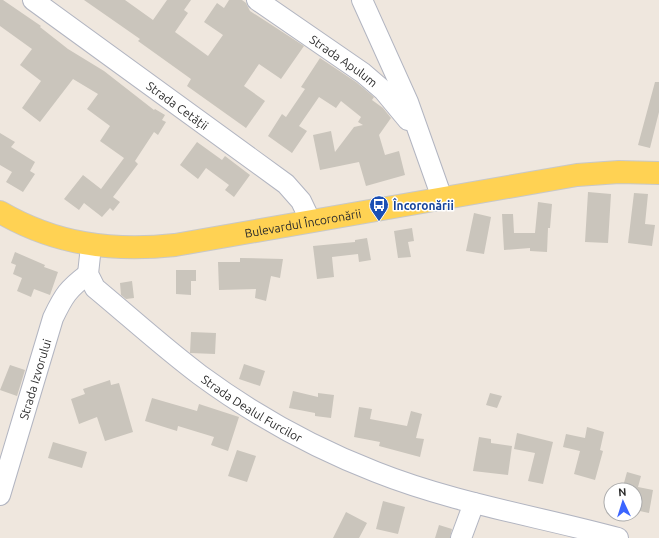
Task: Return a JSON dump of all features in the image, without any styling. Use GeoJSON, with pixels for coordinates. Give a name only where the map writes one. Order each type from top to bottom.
{"type":"FeatureCollection","features":[{"type":"Feature","properties":{"kind":"main road","name":"Bulevardul Încoronării"},"geometry":{"type":"LineString","coordinates":[[0,212],[14,220],[43,232],[91,246],[133,248],[156,247],[311,222],[578,175],[619,172],[659,173]]}},
{"type":"Feature","properties":{"kind":"street","name":"Strada Cetății"},"geometry":{"type":"LineString","coordinates":[[33,0],[286,184],[301,200],[311,222]]}},
{"type":"Feature","properties":{"kind":"street","name":"Strada Apulum"},"geometry":{"type":"LineString","coordinates":[[257,0],[363,74],[384,91],[419,134]]}},
{"type":"Feature","properties":{"kind":"street","name":"Strada Apulum"},"geometry":{"type":"LineString","coordinates":[[362,0],[408,102],[442,198]]}},
{"type":"Feature","properties":{"kind":"street"},"geometry":{"type":"LineString","coordinates":[[88,274],[91,246]]}},
{"type":"Feature","properties":{"kind":"street","name":"Strada Izvorului"},"geometry":{"type":"LineString","coordinates":[[0,495],[53,318],[71,286],[88,274]]}},
{"type":"Feature","properties":{"kind":"street","name":"Strada Dealul Furcilor"},"geometry":{"type":"LineString","coordinates":[[88,274],[95,288],[199,374],[228,395],[280,427],[334,454],[377,473],[436,492],[618,538]]}},
{"type":"Feature","properties":{"kind":"street"},"geometry":{"type":"LineString","coordinates":[[461,538],[474,502]]}},
{"type":"Feature","properties":{"kind":"building"},"geometry":{"type":"Polygon","coordinates":[[[0,0],[3,0],[41,26],[40,27],[68,49],[104,71],[154,110],[155,109],[165,115],[162,120],[166,122],[158,135],[154,132],[135,161],[138,164],[113,197],[120,202],[113,211],[110,208],[102,217],[84,203],[79,210],[64,199],[83,175],[101,189],[124,158],[100,141],[110,126],[87,109],[98,94],[73,79],[40,122],[22,108],[41,81],[20,65],[32,49],[0,26],[0,0]]]}},
{"type":"Feature","properties":{"kind":"building"},"geometry":{"type":"Polygon","coordinates":[[[84,0],[125,0],[153,20],[167,0],[191,0],[184,10],[188,13],[175,32],[208,56],[223,35],[204,22],[217,3],[224,8],[229,0],[242,0],[246,3],[250,11],[304,46],[281,79],[259,64],[244,86],[265,101],[246,128],[187,86],[191,79],[138,41],[140,39],[84,0]]]}},
{"type":"Feature","properties":{"kind":"building"},"geometry":{"type":"Polygon","coordinates":[[[320,58],[356,82],[374,97],[372,100],[383,108],[391,118],[379,135],[385,155],[399,151],[405,175],[366,186],[359,162],[320,170],[313,135],[331,131],[335,152],[354,127],[363,125],[358,122],[361,117],[341,101],[336,108],[319,97],[299,126],[307,131],[292,153],[268,136],[282,114],[286,117],[305,89],[301,87],[320,58]]]}},
{"type":"Feature","properties":{"kind":"building"},"geometry":{"type":"Polygon","coordinates":[[[655,82],[659,82],[659,112],[650,148],[638,145],[655,82]]]}},
{"type":"Feature","properties":{"kind":"building"},"geometry":{"type":"Polygon","coordinates":[[[0,133],[15,142],[11,147],[35,162],[30,171],[35,174],[23,192],[6,182],[12,172],[0,165],[0,133]]]}},
{"type":"Feature","properties":{"kind":"building"},"geometry":{"type":"Polygon","coordinates":[[[197,142],[222,160],[225,156],[250,175],[234,197],[225,190],[229,185],[206,168],[198,179],[180,165],[197,142]]]}},
{"type":"Feature","properties":{"kind":"building"},"geometry":{"type":"Polygon","coordinates":[[[588,192],[611,194],[608,243],[585,242],[588,192]]]}},
{"type":"Feature","properties":{"kind":"building"},"geometry":{"type":"Polygon","coordinates":[[[634,193],[648,194],[645,224],[655,225],[652,246],[628,243],[634,193]]]}},
{"type":"Feature","properties":{"kind":"building"},"geometry":{"type":"Polygon","coordinates":[[[538,202],[552,204],[550,228],[548,228],[547,252],[530,251],[530,248],[504,250],[502,214],[513,214],[514,233],[535,233],[538,202]]]}},
{"type":"Feature","properties":{"kind":"building"},"geometry":{"type":"Polygon","coordinates":[[[474,213],[491,217],[484,254],[466,251],[474,213]]]}},
{"type":"Feature","properties":{"kind":"building"},"geometry":{"type":"Polygon","coordinates":[[[412,228],[414,241],[408,242],[411,257],[398,258],[394,231],[412,228]]]}},
{"type":"Feature","properties":{"kind":"building"},"geometry":{"type":"Polygon","coordinates":[[[367,238],[371,260],[359,262],[358,254],[332,257],[334,277],[317,279],[313,246],[355,242],[355,240],[367,238]]]}},
{"type":"Feature","properties":{"kind":"building"},"geometry":{"type":"Polygon","coordinates":[[[15,252],[45,265],[44,267],[58,272],[50,295],[34,289],[31,297],[17,291],[22,278],[13,274],[16,265],[11,263],[15,252]]]}},
{"type":"Feature","properties":{"kind":"building"},"geometry":{"type":"Polygon","coordinates":[[[240,258],[283,259],[280,278],[271,276],[266,301],[255,298],[256,289],[219,290],[218,262],[240,262],[240,258]]]}},
{"type":"Feature","properties":{"kind":"building"},"geometry":{"type":"Polygon","coordinates":[[[176,270],[196,270],[196,281],[191,281],[191,295],[176,294],[176,270]]]}},
{"type":"Feature","properties":{"kind":"building"},"geometry":{"type":"Polygon","coordinates":[[[132,281],[134,298],[126,299],[121,295],[120,283],[132,281]]]}},
{"type":"Feature","properties":{"kind":"building"},"geometry":{"type":"Polygon","coordinates":[[[191,332],[216,333],[215,354],[190,353],[191,332]]]}},
{"type":"Feature","properties":{"kind":"building"},"geometry":{"type":"Polygon","coordinates":[[[244,364],[265,371],[260,386],[239,379],[244,364]]]}},
{"type":"Feature","properties":{"kind":"building"},"geometry":{"type":"Polygon","coordinates":[[[10,365],[25,370],[17,396],[0,390],[10,365]]]}},
{"type":"Feature","properties":{"kind":"building"},"geometry":{"type":"Polygon","coordinates":[[[110,380],[111,385],[119,383],[133,432],[105,441],[97,417],[79,424],[71,399],[85,394],[83,389],[110,380]]]}},
{"type":"Feature","properties":{"kind":"building"},"geometry":{"type":"Polygon","coordinates":[[[293,391],[318,397],[318,393],[334,395],[331,418],[315,416],[315,413],[289,408],[293,391]]]}},
{"type":"Feature","properties":{"kind":"building"},"geometry":{"type":"Polygon","coordinates":[[[490,393],[502,396],[497,408],[486,405],[490,393]]]}},
{"type":"Feature","properties":{"kind":"building"},"geometry":{"type":"Polygon","coordinates":[[[152,398],[197,411],[199,404],[239,417],[228,451],[211,445],[214,437],[178,426],[177,431],[145,421],[152,398]]]}},
{"type":"Feature","properties":{"kind":"building"},"geometry":{"type":"Polygon","coordinates":[[[359,407],[372,409],[370,419],[407,426],[411,411],[422,414],[416,438],[424,439],[420,457],[379,446],[380,442],[354,437],[359,407]]]}},
{"type":"Feature","properties":{"kind":"building"},"geometry":{"type":"Polygon","coordinates":[[[587,427],[604,432],[600,450],[603,451],[595,480],[574,474],[580,451],[563,447],[566,434],[585,438],[587,427]]]}},
{"type":"Feature","properties":{"kind":"building"},"geometry":{"type":"Polygon","coordinates":[[[517,433],[553,442],[543,484],[528,481],[535,453],[514,449],[517,433]]]}},
{"type":"Feature","properties":{"kind":"building"},"geometry":{"type":"Polygon","coordinates":[[[479,437],[491,439],[491,443],[512,446],[508,475],[473,471],[479,437]]]}},
{"type":"Feature","properties":{"kind":"building"},"geometry":{"type":"Polygon","coordinates":[[[53,442],[87,452],[82,468],[48,458],[53,442]]]}},
{"type":"Feature","properties":{"kind":"building"},"geometry":{"type":"Polygon","coordinates":[[[237,450],[256,456],[247,482],[228,476],[237,450]]]}},
{"type":"Feature","properties":{"kind":"building"},"geometry":{"type":"Polygon","coordinates":[[[627,472],[641,476],[639,482],[624,482],[627,472]]]}},
{"type":"Feature","properties":{"kind":"building"},"geometry":{"type":"Polygon","coordinates":[[[643,488],[653,490],[649,513],[643,512],[643,488]]]}},
{"type":"Feature","properties":{"kind":"building"},"geometry":{"type":"Polygon","coordinates":[[[383,501],[405,507],[398,534],[376,529],[383,501]]]}},
{"type":"Feature","properties":{"kind":"building"},"geometry":{"type":"Polygon","coordinates":[[[346,512],[367,523],[359,538],[333,538],[346,512]]]}},
{"type":"Feature","properties":{"kind":"building"},"geometry":{"type":"Polygon","coordinates":[[[439,525],[452,529],[450,538],[435,538],[439,525]]]}},
{"type":"Feature","properties":{"kind":"place","name":"Încoronării"},"geometry":{"type":"Point","coordinates":[379,222]}}]}
